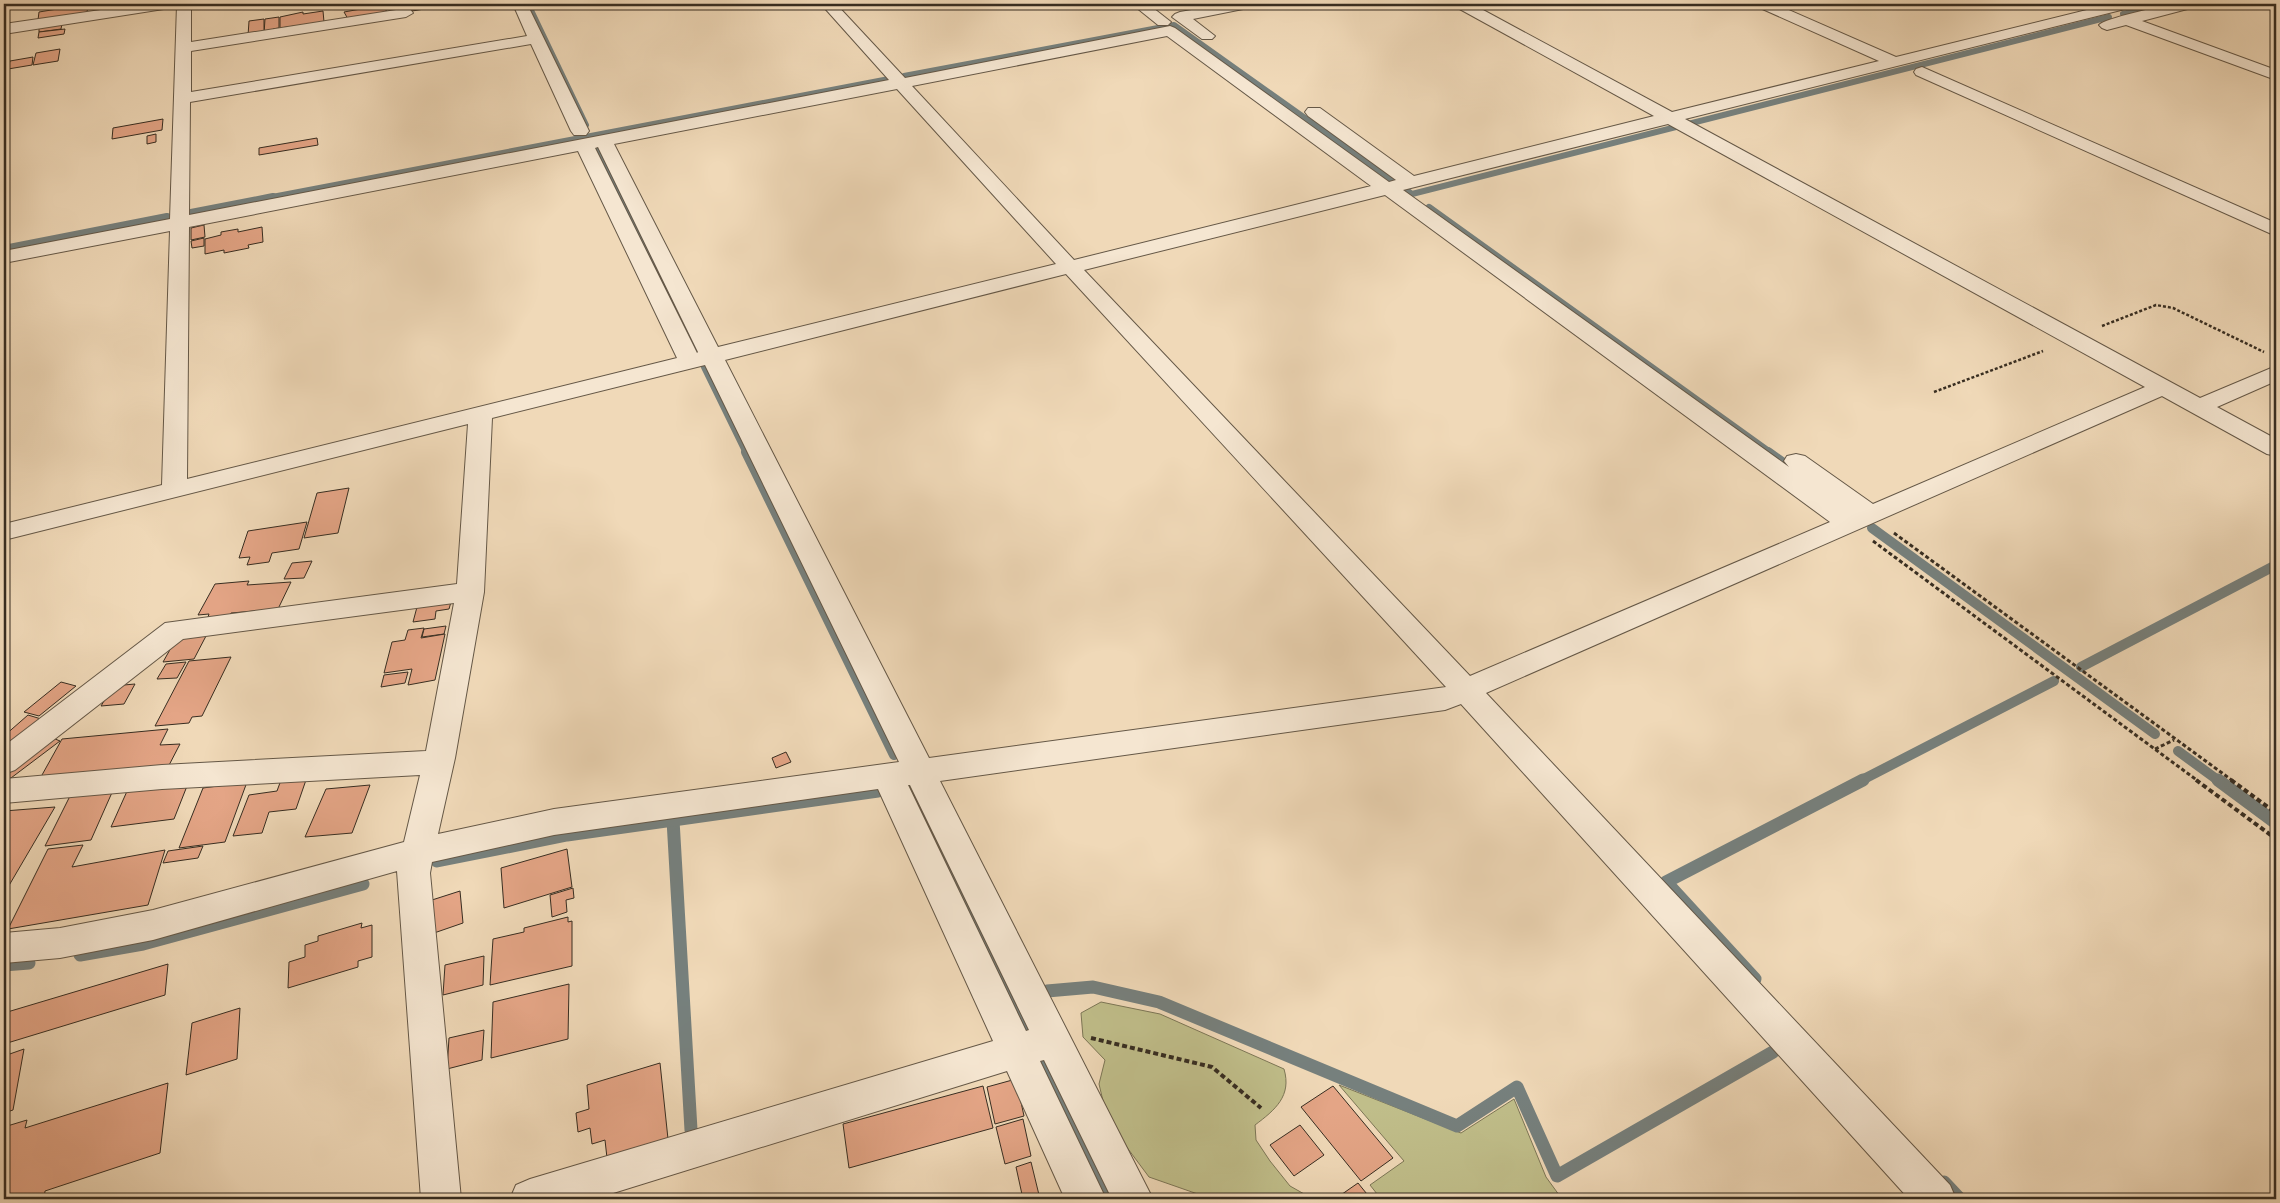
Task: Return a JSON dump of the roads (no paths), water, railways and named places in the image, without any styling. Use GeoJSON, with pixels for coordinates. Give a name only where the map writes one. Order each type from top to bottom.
{"type":"FeatureCollection","features":[{"type":"Feature","properties":{"kind":"street"},"geometry":{"type":"LineString","coordinates":[[4,29],[170,4]]}},
{"type":"Feature","properties":{"kind":"street"},"geometry":{"type":"LineString","coordinates":[[174,490],[184,4]]}},
{"type":"Feature","properties":{"kind":"street"},"geometry":{"type":"LineString","coordinates":[[183,48],[406,13],[399,4]]}},
{"type":"Feature","properties":{"kind":"street"},"geometry":{"type":"LineString","coordinates":[[520,4],[536,39],[701,359],[903,774],[1053,1040],[1133,1199]]}},
{"type":"Feature","properties":{"kind":"street"},"geometry":{"type":"LineString","coordinates":[[536,4],[554,39]]}},
{"type":"Feature","properties":{"kind":"street"},"geometry":{"type":"LineString","coordinates":[[828,4],[1936,1199]]}},
{"type":"Feature","properties":{"kind":"street"},"geometry":{"type":"LineString","coordinates":[[1139,4],[1222,46]]}},
{"type":"Feature","properties":{"kind":"street"},"geometry":{"type":"LineString","coordinates":[[1152,4],[1173,20]]}},
{"type":"Feature","properties":{"kind":"street"},"geometry":{"type":"LineString","coordinates":[[4,240],[180,215],[589,139],[1173,20],[1180,16],[1248,4]]}},
{"type":"Feature","properties":{"kind":"street"},"geometry":{"type":"LineString","coordinates":[[1461,4],[1690,125],[2276,449]]}},
{"type":"Feature","properties":{"kind":"street"},"geometry":{"type":"LineString","coordinates":[[1764,4],[1901,60]]}},
{"type":"Feature","properties":{"kind":"street"},"geometry":{"type":"LineString","coordinates":[[1780,4],[1901,60]]}},
{"type":"Feature","properties":{"kind":"street"},"geometry":{"type":"LineString","coordinates":[[2083,4],[2101,10],[2128,12],[2276,74]]}},
{"type":"Feature","properties":{"kind":"street"},"geometry":{"type":"LineString","coordinates":[[1992,55],[2128,12],[2190,4]]}},
{"type":"Feature","properties":{"kind":"street"},"geometry":{"type":"LineString","coordinates":[[4,19],[46,8]]}},
{"type":"Feature","properties":{"kind":"street"},"geometry":{"type":"LineString","coordinates":[[1410,193],[1690,125],[1901,60],[2101,10]]}},
{"type":"Feature","properties":{"kind":"street"},"geometry":{"type":"LineString","coordinates":[[589,139],[897,77],[1170,31],[1387,189]]}},
{"type":"Feature","properties":{"kind":"street"},"geometry":{"type":"LineString","coordinates":[[182,98],[536,39]]}},
{"type":"Feature","properties":{"kind":"street"},"geometry":{"type":"LineString","coordinates":[[1933,70],[2276,230]]}},
{"type":"Feature","properties":{"kind":"street"},"geometry":{"type":"LineString","coordinates":[[1903,77],[1933,70],[2276,219]]}},
{"type":"Feature","properties":{"kind":"street"},"geometry":{"type":"LineString","coordinates":[[1301,103],[1410,193]]}},
{"type":"Feature","properties":{"kind":"street"},"geometry":{"type":"LineString","coordinates":[[1666,138],[1690,125]]}},
{"type":"Feature","properties":{"kind":"street"},"geometry":{"type":"LineString","coordinates":[[4,532],[1387,189],[1427,198],[1863,517]]}},
{"type":"Feature","properties":{"kind":"street"},"geometry":{"type":"LineString","coordinates":[[4,257],[180,215]]}},
{"type":"Feature","properties":{"kind":"street"},"geometry":{"type":"LineString","coordinates":[[2200,406],[2272,364]]}},
{"type":"Feature","properties":{"kind":"street"},"geometry":{"type":"LineString","coordinates":[[4,948],[60,943],[153,925],[418,852],[554,822],[1445,699],[2164,386]]}},
{"type":"Feature","properties":{"kind":"street"},"geometry":{"type":"LineString","coordinates":[[441,1199],[413,874],[439,762],[470,592],[480,414]]}},
{"type":"Feature","properties":{"kind":"street"},"geometry":{"type":"LineString","coordinates":[[4,762],[175,630],[470,592]]}},
{"type":"Feature","properties":{"kind":"street"},"geometry":{"type":"LineString","coordinates":[[4,791],[162,777],[439,762]]}},
{"type":"Feature","properties":{"kind":"street"},"geometry":{"type":"LineString","coordinates":[[903,774],[1016,1051],[1086,1199]]}},
{"type":"Feature","properties":{"kind":"street"},"geometry":{"type":"LineString","coordinates":[[530,1199],[1053,1040]]}},
{"type":"Feature","properties":{"kind":"waterway"},"geometry":{"type":"LineString","coordinates":[[528,4],[586,125]]}},
{"type":"Feature","properties":{"kind":"waterway"},"geometry":{"type":"LineString","coordinates":[[2123,14],[2163,4]]}},
{"type":"Feature","properties":{"kind":"waterway"},"geometry":{"type":"LineString","coordinates":[[1407,190],[1412,194],[2109,17]]}},
{"type":"Feature","properties":{"kind":"waterway"},"geometry":{"type":"LineString","coordinates":[[904,76],[1174,25],[1395,182]]}},
{"type":"Feature","properties":{"kind":"waterway"},"geometry":{"type":"LineString","coordinates":[[267,198],[889,79]]}},
{"type":"Feature","properties":{"kind":"waterway"},"geometry":{"type":"LineString","coordinates":[[598,150],[622,198]]}},
{"type":"Feature","properties":{"kind":"waterway"},"geometry":{"type":"LineString","coordinates":[[191,213],[273,197]]}},
{"type":"Feature","properties":{"kind":"waterway"},"geometry":{"type":"LineString","coordinates":[[621,197],[696,351]]}},
{"type":"Feature","properties":{"kind":"waterway"},"geometry":{"type":"LineString","coordinates":[[1429,208],[1770,453]]}},
{"type":"Feature","properties":{"kind":"waterway"},"geometry":{"type":"LineString","coordinates":[[4,249],[167,217]]}},
{"type":"Feature","properties":{"kind":"waterway"},"geometry":{"type":"LineString","coordinates":[[705,367],[747,453]]}},
{"type":"Feature","properties":{"kind":"waterway"},"geometry":{"type":"LineString","coordinates":[[746,452],[894,755]]}},
{"type":"Feature","properties":{"kind":"waterway"},"geometry":{"type":"LineString","coordinates":[[1768,452],[1799,474]]}},
{"type":"Feature","properties":{"kind":"waterway"},"geometry":{"type":"LineString","coordinates":[[1872,528],[2155,734]]}},
{"type":"Feature","properties":{"kind":"waterway"},"geometry":{"type":"LineString","coordinates":[[2081,667],[2276,565]]}},
{"type":"Feature","properties":{"kind":"waterway"},"geometry":{"type":"LineString","coordinates":[[1860,781],[2054,681]]}},
{"type":"Feature","properties":{"kind":"waterway"},"geometry":{"type":"LineString","coordinates":[[2178,751],[2219,781]]}},
{"type":"Feature","properties":{"kind":"waterway"},"geometry":{"type":"LineString","coordinates":[[1755,979],[1666,882],[1863,780]]}},
{"type":"Feature","properties":{"kind":"waterway"},"geometry":{"type":"LineString","coordinates":[[2218,780],[2276,823]]}},
{"type":"Feature","properties":{"kind":"waterway"},"geometry":{"type":"LineString","coordinates":[[908,785],[1025,1025]]}},
{"type":"Feature","properties":{"kind":"waterway"},"geometry":{"type":"LineString","coordinates":[[673,820],[878,791]]}},
{"type":"Feature","properties":{"kind":"waterway"},"geometry":{"type":"LineString","coordinates":[[437,861],[567,835],[673,820]]}},
{"type":"Feature","properties":{"kind":"waterway"},"geometry":{"type":"LineString","coordinates":[[673,820],[691,1130]]}},
{"type":"Feature","properties":{"kind":"waterway"},"geometry":{"type":"LineString","coordinates":[[80,955],[143,944],[363,884]]}},
{"type":"Feature","properties":{"kind":"waterway"},"geometry":{"type":"LineString","coordinates":[[4,965],[29,963]]}},
{"type":"Feature","properties":{"kind":"waterway"},"geometry":{"type":"LineString","coordinates":[[1047,991],[1093,987],[1159,1002],[1457,1126],[1517,1087],[1557,1176],[1773,1052]]}},
{"type":"Feature","properties":{"kind":"waterway"},"geometry":{"type":"LineString","coordinates":[[1042,1060],[1110,1199]]}},
{"type":"Feature","properties":{"kind":"waterway"},"geometry":{"type":"LineString","coordinates":[[1944,1182],[1960,1199]]}}]}
